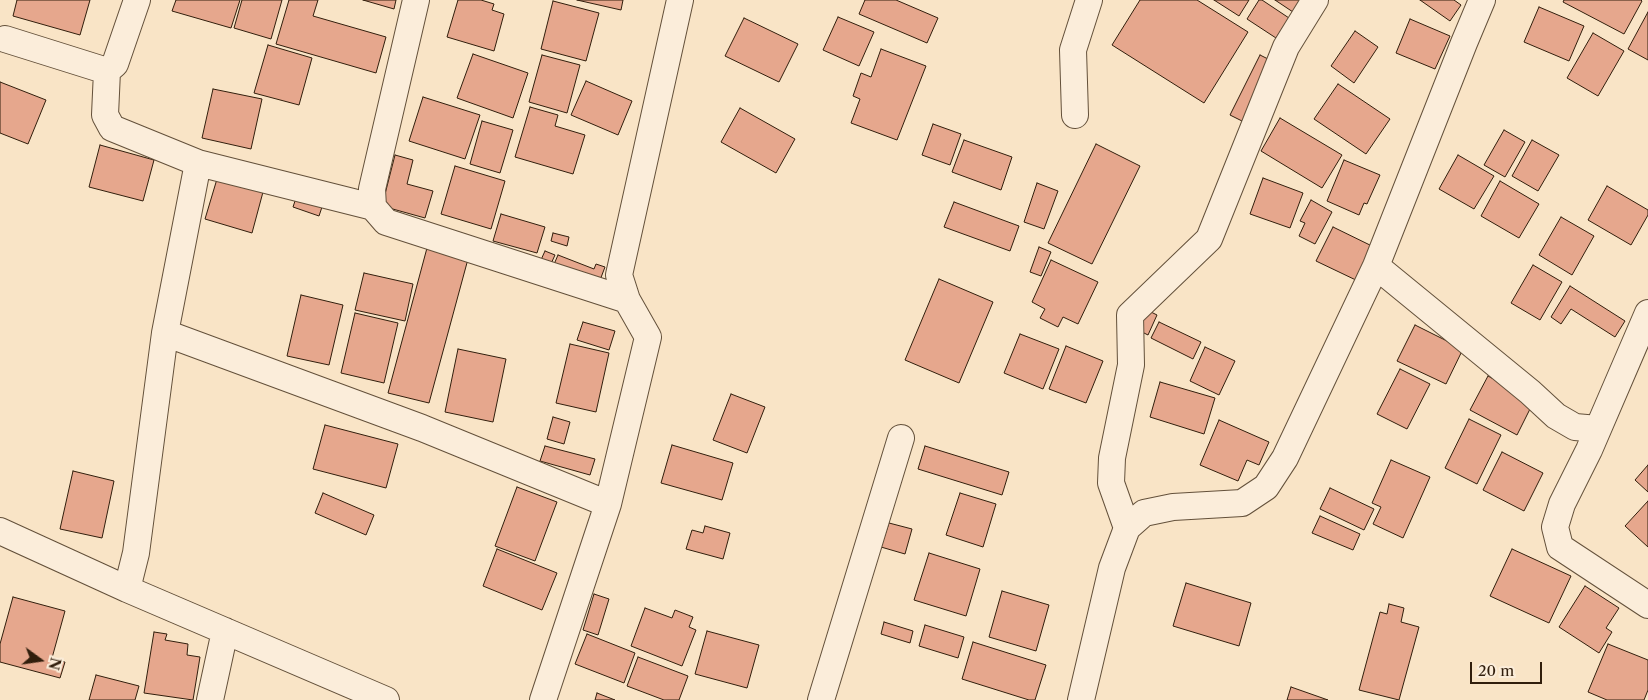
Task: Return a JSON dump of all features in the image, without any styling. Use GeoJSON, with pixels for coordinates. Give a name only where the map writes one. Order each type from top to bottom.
{"type":"FeatureCollection","features":[{"type":"Feature","properties":{"kind":"street"},"geometry":{"type":"LineString","coordinates":[[137,0],[115,64],[107,71],[105,115],[112,128],[198,163],[373,207],[386,222],[627,300]]}},
{"type":"Feature","properties":{"kind":"street"},"geometry":{"type":"LineString","coordinates":[[373,207],[372,190],[416,0]]}},
{"type":"Feature","properties":{"kind":"street"},"geometry":{"type":"LineString","coordinates":[[543,700],[608,504],[648,338],[627,300],[618,275],[680,0]]}},
{"type":"Feature","properties":{"kind":"street"},"geometry":{"type":"LineString","coordinates":[[1075,115],[1073,50],[1089,0]]}},
{"type":"Feature","properties":{"kind":"street"},"geometry":{"type":"LineString","coordinates":[[1126,528],[1111,483],[1112,458],[1130,365],[1130,315],[1209,240],[1286,48],[1315,0]]}},
{"type":"Feature","properties":{"kind":"street"},"geometry":{"type":"LineString","coordinates":[[1081,700],[1112,568],[1126,528],[1144,513],[1173,507],[1242,503],[1266,487],[1285,458],[1376,266],[1482,0]]}},
{"type":"Feature","properties":{"kind":"street"},"geometry":{"type":"LineString","coordinates":[[5,39],[107,71]]}},
{"type":"Feature","properties":{"kind":"street"},"geometry":{"type":"LineString","coordinates":[[127,589],[136,553],[164,333],[198,163]]}},
{"type":"Feature","properties":{"kind":"street"},"geometry":{"type":"LineString","coordinates":[[1376,266],[1530,392],[1556,416],[1574,427],[1598,429]]}},
{"type":"Feature","properties":{"kind":"street"},"geometry":{"type":"LineString","coordinates":[[1648,313],[1598,429],[1562,504],[1554,527],[1560,548],[1648,605]]}},
{"type":"Feature","properties":{"kind":"street"},"geometry":{"type":"LineString","coordinates":[[164,333],[422,428],[608,504]]}},
{"type":"Feature","properties":{"kind":"street"},"geometry":{"type":"LineString","coordinates":[[821,700],[901,438]]}},
{"type":"Feature","properties":{"kind":"street"},"geometry":{"type":"LineString","coordinates":[[0,531],[127,589],[386,700]]}},
{"type":"Feature","properties":{"kind":"street"},"geometry":{"type":"LineString","coordinates":[[210,700],[225,631]]}},
{"type":"Feature","properties":{"kind":"building"},"geometry":{"type":"Polygon","coordinates":[[[17,0],[90,0],[80,35],[13,16],[17,0]]]}},
{"type":"Feature","properties":{"kind":"building"},"geometry":{"type":"Polygon","coordinates":[[[176,0],[240,0],[231,28],[172,11],[176,0]]]}},
{"type":"Feature","properties":{"kind":"building"},"geometry":{"type":"Polygon","coordinates":[[[242,0],[282,0],[271,39],[234,28],[242,0]]]}},
{"type":"Feature","properties":{"kind":"building"},"geometry":{"type":"Polygon","coordinates":[[[289,0],[318,0],[313,16],[386,37],[376,73],[276,44],[289,0]]]}},
{"type":"Feature","properties":{"kind":"building"},"geometry":{"type":"Polygon","coordinates":[[[363,0],[396,0],[394,9],[363,0]]]}},
{"type":"Feature","properties":{"kind":"building"},"geometry":{"type":"Polygon","coordinates":[[[458,0],[481,0],[494,4],[492,10],[504,14],[494,51],[447,37],[458,0]]]}},
{"type":"Feature","properties":{"kind":"building"},"geometry":{"type":"Polygon","coordinates":[[[577,0],[623,0],[621,10],[577,0]]]}},
{"type":"Feature","properties":{"kind":"building"},"geometry":{"type":"Polygon","coordinates":[[[865,0],[896,0],[938,18],[927,43],[859,14],[865,0]]]}},
{"type":"Feature","properties":{"kind":"building"},"geometry":{"type":"Polygon","coordinates":[[[1140,0],[1197,0],[1248,32],[1204,103],[1112,45],[1140,0]]]}},
{"type":"Feature","properties":{"kind":"building"},"geometry":{"type":"Polygon","coordinates":[[[1214,0],[1249,0],[1239,16],[1214,0]]]}},
{"type":"Feature","properties":{"kind":"building"},"geometry":{"type":"Polygon","coordinates":[[[1259,0],[1262,0],[1289,18],[1276,38],[1247,19],[1259,0]]]}},
{"type":"Feature","properties":{"kind":"building"},"geometry":{"type":"Polygon","coordinates":[[[1275,0],[1301,0],[1293,12],[1275,0]]]}},
{"type":"Feature","properties":{"kind":"building"},"geometry":{"type":"Polygon","coordinates":[[[1420,0],[1454,0],[1461,5],[1450,21],[1420,0]]]}},
{"type":"Feature","properties":{"kind":"building"},"geometry":{"type":"Polygon","coordinates":[[[1564,0],[1642,1],[1624,34],[1563,2],[1564,0]]]}},
{"type":"Feature","properties":{"kind":"building"},"geometry":{"type":"Polygon","coordinates":[[[553,1],[599,13],[586,61],[541,49],[553,1]]]}},
{"type":"Feature","properties":{"kind":"building"},"geometry":{"type":"Polygon","coordinates":[[[1539,7],[1584,26],[1569,61],[1524,42],[1539,7]]]}},
{"type":"Feature","properties":{"kind":"building"},"geometry":{"type":"Polygon","coordinates":[[[1648,12],[1648,60],[1628,49],[1648,12]]]}},
{"type":"Feature","properties":{"kind":"building"},"geometry":{"type":"Polygon","coordinates":[[[838,17],[874,32],[859,66],[823,50],[838,17]]]}},
{"type":"Feature","properties":{"kind":"building"},"geometry":{"type":"Polygon","coordinates":[[[744,18],[798,44],[779,82],[725,56],[744,18]]]}},
{"type":"Feature","properties":{"kind":"building"},"geometry":{"type":"Polygon","coordinates":[[[1410,19],[1450,36],[1435,69],[1396,53],[1410,19]]]}},
{"type":"Feature","properties":{"kind":"building"},"geometry":{"type":"Polygon","coordinates":[[[1355,31],[1378,47],[1354,83],[1331,66],[1355,31]]]}},
{"type":"Feature","properties":{"kind":"building"},"geometry":{"type":"Polygon","coordinates":[[[1593,33],[1624,51],[1598,96],[1567,78],[1593,33]]]}},
{"type":"Feature","properties":{"kind":"building"},"geometry":{"type":"Polygon","coordinates":[[[268,45],[312,58],[299,105],[254,93],[268,45]]]}},
{"type":"Feature","properties":{"kind":"building"},"geometry":{"type":"Polygon","coordinates":[[[881,49],[926,66],[897,140],[851,123],[860,99],[853,96],[861,73],[871,77],[881,49]]]}},
{"type":"Feature","properties":{"kind":"building"},"geometry":{"type":"Polygon","coordinates":[[[473,54],[528,73],[513,118],[457,98],[473,54]]]}},
{"type":"Feature","properties":{"kind":"building"},"geometry":{"type":"Polygon","coordinates":[[[542,55],[580,65],[567,113],[529,102],[542,55]]]}},
{"type":"Feature","properties":{"kind":"building"},"geometry":{"type":"Polygon","coordinates":[[[1260,55],[1274,62],[1244,122],[1230,115],[1260,55]]]}},
{"type":"Feature","properties":{"kind":"building"},"geometry":{"type":"Polygon","coordinates":[[[586,81],[632,101],[618,135],[571,115],[586,81]]]}},
{"type":"Feature","properties":{"kind":"building"},"geometry":{"type":"Polygon","coordinates":[[[0,82],[46,100],[28,144],[0,133],[0,82]]]}},
{"type":"Feature","properties":{"kind":"building"},"geometry":{"type":"Polygon","coordinates":[[[1338,84],[1390,119],[1366,154],[1314,119],[1338,84]]]}},
{"type":"Feature","properties":{"kind":"building"},"geometry":{"type":"Polygon","coordinates":[[[213,89],[262,99],[251,149],[202,138],[213,89]]]}},
{"type":"Feature","properties":{"kind":"building"},"geometry":{"type":"Polygon","coordinates":[[[423,97],[480,115],[465,159],[409,141],[423,97]]]}},
{"type":"Feature","properties":{"kind":"building"},"geometry":{"type":"Polygon","coordinates":[[[530,107],[558,115],[555,126],[585,135],[573,174],[515,157],[530,107]]]}},
{"type":"Feature","properties":{"kind":"building"},"geometry":{"type":"Polygon","coordinates":[[[740,108],[795,139],[776,173],[721,142],[740,108]]]}},
{"type":"Feature","properties":{"kind":"building"},"geometry":{"type":"Polygon","coordinates":[[[1280,118],[1342,155],[1322,188],[1261,151],[1280,118]]]}},
{"type":"Feature","properties":{"kind":"building"},"geometry":{"type":"Polygon","coordinates":[[[482,121],[513,130],[500,173],[470,164],[482,121]]]}},
{"type":"Feature","properties":{"kind":"building"},"geometry":{"type":"Polygon","coordinates":[[[933,124],[961,134],[950,165],[922,155],[933,124]]]}},
{"type":"Feature","properties":{"kind":"building"},"geometry":{"type":"Polygon","coordinates":[[[1504,130],[1525,142],[1505,177],[1484,165],[1504,130]]]}},
{"type":"Feature","properties":{"kind":"building"},"geometry":{"type":"Polygon","coordinates":[[[964,140],[1012,157],[1001,190],[952,172],[964,140]]]}},
{"type":"Feature","properties":{"kind":"building"},"geometry":{"type":"Polygon","coordinates":[[[1532,140],[1559,155],[1538,191],[1512,176],[1532,140]]]}},
{"type":"Feature","properties":{"kind":"building"},"geometry":{"type":"Polygon","coordinates":[[[1096,144],[1140,166],[1092,264],[1048,243],[1096,144]]]}},
{"type":"Feature","properties":{"kind":"building"},"geometry":{"type":"Polygon","coordinates":[[[100,145],[154,160],[143,201],[89,187],[100,145]]]}},
{"type":"Feature","properties":{"kind":"building"},"geometry":{"type":"Polygon","coordinates":[[[395,155],[413,160],[407,184],[433,191],[425,218],[382,206],[395,155]]]}},
{"type":"Feature","properties":{"kind":"building"},"geometry":{"type":"Polygon","coordinates":[[[1458,155],[1494,176],[1474,209],[1439,189],[1458,155]]]}},
{"type":"Feature","properties":{"kind":"building"},"geometry":{"type":"Polygon","coordinates":[[[1344,160],[1380,175],[1367,204],[1364,203],[1359,215],[1327,201],[1344,160]]]}},
{"type":"Feature","properties":{"kind":"building"},"geometry":{"type":"Polygon","coordinates":[[[455,166],[505,181],[491,229],[441,214],[455,166]]]}},
{"type":"Feature","properties":{"kind":"building"},"geometry":{"type":"Polygon","coordinates":[[[1263,178],[1303,193],[1290,228],[1250,214],[1263,178]]]}},
{"type":"Feature","properties":{"kind":"building"},"geometry":{"type":"Polygon","coordinates":[[[217,179],[263,192],[252,233],[205,219],[217,179]]]}},
{"type":"Feature","properties":{"kind":"building"},"geometry":{"type":"Polygon","coordinates":[[[1500,181],[1539,204],[1519,238],[1481,216],[1500,181]]]}},
{"type":"Feature","properties":{"kind":"building"},"geometry":{"type":"Polygon","coordinates":[[[1037,183],[1058,191],[1044,229],[1024,222],[1037,183]]]}},
{"type":"Feature","properties":{"kind":"building"},"geometry":{"type":"Polygon","coordinates":[[[1607,186],[1648,210],[1648,215],[1631,245],[1588,220],[1607,186]]]}},
{"type":"Feature","properties":{"kind":"building"},"geometry":{"type":"Polygon","coordinates":[[[298,192],[324,201],[319,216],[293,207],[298,192]]]}},
{"type":"Feature","properties":{"kind":"building"},"geometry":{"type":"Polygon","coordinates":[[[1311,200],[1332,212],[1315,244],[1299,236],[1305,223],[1300,221],[1311,200]]]}},
{"type":"Feature","properties":{"kind":"building"},"geometry":{"type":"Polygon","coordinates":[[[954,202],[1019,226],[1010,251],[944,227],[954,202]]]}},
{"type":"Feature","properties":{"kind":"building"},"geometry":{"type":"Polygon","coordinates":[[[501,214],[545,227],[537,253],[493,241],[501,214]]]}},
{"type":"Feature","properties":{"kind":"building"},"geometry":{"type":"Polygon","coordinates":[[[1561,217],[1594,236],[1572,275],[1539,255],[1561,217]]]}},
{"type":"Feature","properties":{"kind":"building"},"geometry":{"type":"Polygon","coordinates":[[[1333,227],[1376,248],[1360,282],[1316,261],[1333,227]]]}},
{"type":"Feature","properties":{"kind":"building"},"geometry":{"type":"Polygon","coordinates":[[[553,233],[569,237],[567,246],[551,241],[553,233]]]}},
{"type":"Feature","properties":{"kind":"building"},"geometry":{"type":"Polygon","coordinates":[[[1039,247],[1051,252],[1041,276],[1030,272],[1039,247]]]}},
{"type":"Feature","properties":{"kind":"building"},"geometry":{"type":"Polygon","coordinates":[[[427,248],[468,259],[429,403],[388,393],[427,248]]]}},
{"type":"Feature","properties":{"kind":"building"},"geometry":{"type":"Polygon","coordinates":[[[545,251],[555,255],[550,266],[540,262],[545,251]]]}},
{"type":"Feature","properties":{"kind":"building"},"geometry":{"type":"Polygon","coordinates":[[[558,255],[594,269],[596,264],[605,267],[597,288],[552,269],[558,255]]]}},
{"type":"Feature","properties":{"kind":"building"},"geometry":{"type":"Polygon","coordinates":[[[1051,260],[1098,282],[1078,324],[1063,317],[1058,327],[1040,318],[1045,309],[1032,302],[1051,260]]]}},
{"type":"Feature","properties":{"kind":"building"},"geometry":{"type":"Polygon","coordinates":[[[1533,265],[1562,282],[1540,320],[1511,303],[1533,265]]]}},
{"type":"Feature","properties":{"kind":"building"},"geometry":{"type":"Polygon","coordinates":[[[364,273],[413,284],[405,321],[355,310],[364,273]]]}},
{"type":"Feature","properties":{"kind":"building"},"geometry":{"type":"Polygon","coordinates":[[[939,279],[993,302],[959,383],[905,360],[939,279]]]}},
{"type":"Feature","properties":{"kind":"building"},"geometry":{"type":"Polygon","coordinates":[[[1570,286],[1625,321],[1615,337],[1571,309],[1561,324],[1551,317],[1570,286]]]}},
{"type":"Feature","properties":{"kind":"building"},"geometry":{"type":"Polygon","coordinates":[[[301,295],[343,305],[329,365],[287,356],[301,295]]]}},
{"type":"Feature","properties":{"kind":"building"},"geometry":{"type":"Polygon","coordinates":[[[1143,308],[1157,315],[1148,335],[1134,328],[1143,308]]]}},
{"type":"Feature","properties":{"kind":"building"},"geometry":{"type":"Polygon","coordinates":[[[355,313],[398,323],[384,383],[341,373],[355,313]]]}},
{"type":"Feature","properties":{"kind":"building"},"geometry":{"type":"Polygon","coordinates":[[[583,322],[615,331],[609,350],[577,340],[583,322]]]}},
{"type":"Feature","properties":{"kind":"building"},"geometry":{"type":"Polygon","coordinates":[[[1159,322],[1201,342],[1193,359],[1151,338],[1159,322]]]}},
{"type":"Feature","properties":{"kind":"building"},"geometry":{"type":"Polygon","coordinates":[[[1415,325],[1463,349],[1446,384],[1397,361],[1415,325]]]}},
{"type":"Feature","properties":{"kind":"building"},"geometry":{"type":"Polygon","coordinates":[[[1020,334],[1059,349],[1043,389],[1004,373],[1020,334]]]}},
{"type":"Feature","properties":{"kind":"building"},"geometry":{"type":"Polygon","coordinates":[[[570,344],[609,353],[596,412],[556,403],[570,344]]]}},
{"type":"Feature","properties":{"kind":"building"},"geometry":{"type":"Polygon","coordinates":[[[1066,346],[1103,361],[1086,403],[1049,389],[1066,346]]]}},
{"type":"Feature","properties":{"kind":"building"},"geometry":{"type":"Polygon","coordinates":[[[1205,347],[1235,361],[1219,395],[1190,381],[1205,347]]]}},
{"type":"Feature","properties":{"kind":"building"},"geometry":{"type":"Polygon","coordinates":[[[458,349],[506,359],[493,422],[445,412],[458,349]]]}},
{"type":"Feature","properties":{"kind":"building"},"geometry":{"type":"Polygon","coordinates":[[[1400,369],[1430,384],[1407,429],[1377,414],[1400,369]]]}},
{"type":"Feature","properties":{"kind":"building"},"geometry":{"type":"Polygon","coordinates":[[[1488,376],[1534,401],[1517,435],[1470,410],[1488,376]]]}},
{"type":"Feature","properties":{"kind":"building"},"geometry":{"type":"Polygon","coordinates":[[[1160,382],[1215,398],[1204,434],[1150,417],[1160,382]]]}},
{"type":"Feature","properties":{"kind":"building"},"geometry":{"type":"Polygon","coordinates":[[[731,394],[765,407],[747,453],[713,440],[731,394]]]}},
{"type":"Feature","properties":{"kind":"building"},"geometry":{"type":"Polygon","coordinates":[[[553,417],[570,422],[564,444],[547,439],[553,417]]]}},
{"type":"Feature","properties":{"kind":"building"},"geometry":{"type":"Polygon","coordinates":[[[1469,419],[1501,435],[1477,484],[1445,468],[1469,419]]]}},
{"type":"Feature","properties":{"kind":"building"},"geometry":{"type":"Polygon","coordinates":[[[1219,420],[1269,442],[1259,465],[1247,460],[1238,481],[1200,465],[1219,420]]]}},
{"type":"Feature","properties":{"kind":"building"},"geometry":{"type":"Polygon","coordinates":[[[325,425],[398,444],[386,488],[313,469],[325,425]]]}},
{"type":"Feature","properties":{"kind":"building"},"geometry":{"type":"Polygon","coordinates":[[[672,445],[733,463],[722,500],[661,483],[672,445]]]}},
{"type":"Feature","properties":{"kind":"building"},"geometry":{"type":"Polygon","coordinates":[[[545,446],[595,459],[590,475],[540,461],[545,446]]]}},
{"type":"Feature","properties":{"kind":"building"},"geometry":{"type":"Polygon","coordinates":[[[925,446],[1009,472],[1002,495],[918,469],[925,446]]]}},
{"type":"Feature","properties":{"kind":"building"},"geometry":{"type":"Polygon","coordinates":[[[1502,452],[1543,473],[1524,511],[1483,490],[1502,452]]]}},
{"type":"Feature","properties":{"kind":"building"},"geometry":{"type":"Polygon","coordinates":[[[1391,460],[1430,477],[1403,538],[1373,524],[1381,507],[1372,503],[1391,460]]]}},
{"type":"Feature","properties":{"kind":"building"},"geometry":{"type":"Polygon","coordinates":[[[1648,465],[1648,492],[1635,480],[1648,465]]]}},
{"type":"Feature","properties":{"kind":"building"},"geometry":{"type":"Polygon","coordinates":[[[73,471],[114,481],[102,538],[60,529],[73,471]]]}},
{"type":"Feature","properties":{"kind":"building"},"geometry":{"type":"Polygon","coordinates":[[[517,487],[557,502],[535,561],[495,546],[517,487]]]}},
{"type":"Feature","properties":{"kind":"building"},"geometry":{"type":"Polygon","coordinates":[[[1330,488],[1374,509],[1364,530],[1320,509],[1330,488]]]}},
{"type":"Feature","properties":{"kind":"building"},"geometry":{"type":"Polygon","coordinates":[[[323,493],[374,515],[366,535],[315,513],[323,493]]]}},
{"type":"Feature","properties":{"kind":"building"},"geometry":{"type":"Polygon","coordinates":[[[960,493],[996,504],[983,547],[946,535],[960,493]]]}},
{"type":"Feature","properties":{"kind":"building"},"geometry":{"type":"Polygon","coordinates":[[[1648,501],[1648,547],[1625,526],[1648,501]]]}},
{"type":"Feature","properties":{"kind":"building"},"geometry":{"type":"Polygon","coordinates":[[[1320,516],[1360,534],[1353,550],[1312,533],[1320,516]]]}},
{"type":"Feature","properties":{"kind":"building"},"geometry":{"type":"Polygon","coordinates":[[[889,523],[912,529],[905,554],[881,547],[889,523]]]}},
{"type":"Feature","properties":{"kind":"building"},"geometry":{"type":"Polygon","coordinates":[[[705,526],[730,533],[723,559],[686,549],[692,530],[703,533],[705,526]]]}},
{"type":"Feature","properties":{"kind":"building"},"geometry":{"type":"Polygon","coordinates":[[[497,549],[557,573],[542,610],[483,586],[497,549]]]}},
{"type":"Feature","properties":{"kind":"building"},"geometry":{"type":"Polygon","coordinates":[[[1512,549],[1571,576],[1549,623],[1490,596],[1512,549]]]}},
{"type":"Feature","properties":{"kind":"building"},"geometry":{"type":"Polygon","coordinates":[[[929,553],[980,569],[966,616],[914,600],[929,553]]]}},
{"type":"Feature","properties":{"kind":"building"},"geometry":{"type":"Polygon","coordinates":[[[1186,583],[1251,603],[1239,646],[1173,626],[1186,583]]]}},
{"type":"Feature","properties":{"kind":"building"},"geometry":{"type":"Polygon","coordinates":[[[1585,586],[1619,608],[1606,628],[1612,632],[1599,653],[1559,627],[1585,586]]]}},
{"type":"Feature","properties":{"kind":"building"},"geometry":{"type":"Polygon","coordinates":[[[1002,591],[1049,605],[1036,651],[989,637],[1002,591]]]}},
{"type":"Feature","properties":{"kind":"building"},"geometry":{"type":"Polygon","coordinates":[[[594,594],[609,599],[598,635],[583,630],[594,594]]]}},
{"type":"Feature","properties":{"kind":"building"},"geometry":{"type":"Polygon","coordinates":[[[13,597],[65,611],[52,658],[65,662],[60,678],[0,662],[0,644],[13,597]]]}},
{"type":"Feature","properties":{"kind":"building"},"geometry":{"type":"Polygon","coordinates":[[[1389,604],[1404,608],[1401,622],[1419,627],[1399,700],[1359,690],[1380,612],[1387,614],[1389,604]]]}},
{"type":"Feature","properties":{"kind":"building"},"geometry":{"type":"Polygon","coordinates":[[[645,608],[672,618],[675,610],[693,617],[689,627],[696,630],[682,666],[631,646],[645,608]]]}},
{"type":"Feature","properties":{"kind":"building"},"geometry":{"type":"Polygon","coordinates":[[[884,622],[913,631],[910,643],[881,634],[884,622]]]}},
{"type":"Feature","properties":{"kind":"building"},"geometry":{"type":"Polygon","coordinates":[[[925,625],[964,637],[958,658],[919,646],[925,625]]]}},
{"type":"Feature","properties":{"kind":"building"},"geometry":{"type":"Polygon","coordinates":[[[707,631],[759,645],[747,688],[695,674],[707,631]]]}},
{"type":"Feature","properties":{"kind":"building"},"geometry":{"type":"Polygon","coordinates":[[[154,632],[167,634],[165,640],[188,644],[187,655],[200,657],[193,700],[144,693],[154,632]]]}},
{"type":"Feature","properties":{"kind":"building"},"geometry":{"type":"Polygon","coordinates":[[[587,634],[635,653],[624,683],[575,664],[587,634]]]}},
{"type":"Feature","properties":{"kind":"building"},"geometry":{"type":"Polygon","coordinates":[[[973,642],[1046,665],[1035,700],[1029,700],[962,679],[973,642]]]}},
{"type":"Feature","properties":{"kind":"building"},"geometry":{"type":"Polygon","coordinates":[[[1608,644],[1648,660],[1648,690],[1644,700],[1607,700],[1588,692],[1608,644]]]}},
{"type":"Feature","properties":{"kind":"building"},"geometry":{"type":"Polygon","coordinates":[[[638,657],[688,676],[679,700],[664,700],[627,686],[638,657]]]}},
{"type":"Feature","properties":{"kind":"building"},"geometry":{"type":"Polygon","coordinates":[[[96,675],[139,686],[135,700],[89,700],[96,675]]]}},
{"type":"Feature","properties":{"kind":"building"},"geometry":{"type":"Polygon","coordinates":[[[1291,687],[1328,700],[1287,700],[1291,687]]]}},
{"type":"Feature","properties":{"kind":"building"},"geometry":{"type":"Polygon","coordinates":[[[597,693],[615,700],[595,700],[597,693]]]}}]}
